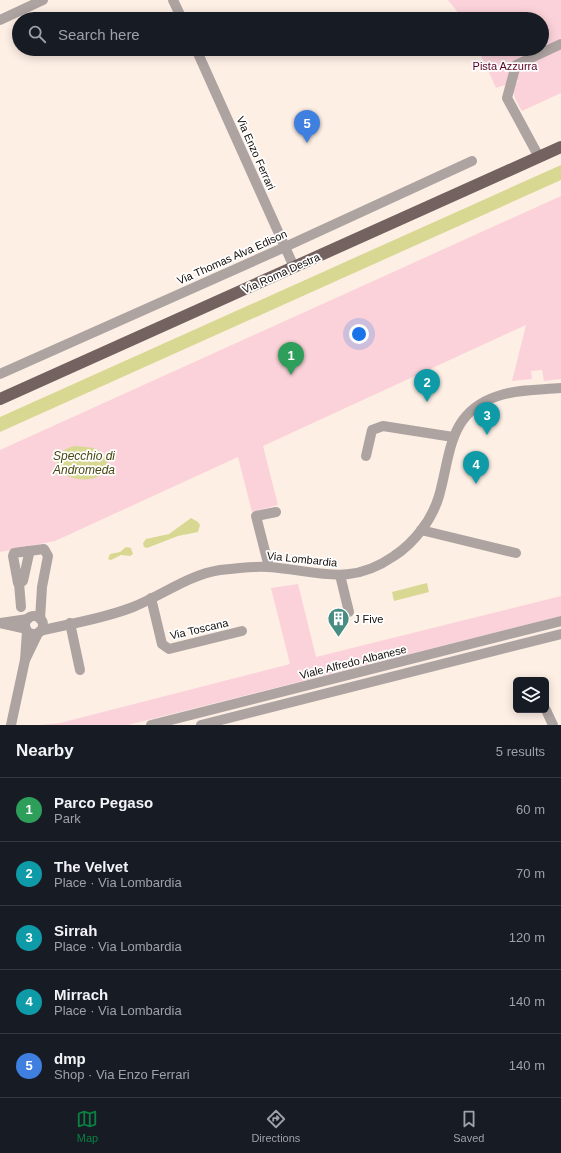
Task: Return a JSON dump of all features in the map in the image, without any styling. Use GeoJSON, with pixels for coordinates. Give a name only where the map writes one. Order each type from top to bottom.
{"type":"FeatureCollection","features":[{"type":"Feature","properties":{"kind":"main road","name":"Via Roma Destra"},"geometry":{"type":"LineString","coordinates":[[0,399],[561,147]]}},
{"type":"Feature","properties":{"kind":"street"},"geometry":{"type":"LineString","coordinates":[[17,12],[43,0]]}},
{"type":"Feature","properties":{"kind":"street"},"geometry":{"type":"LineString","coordinates":[[176,1],[180,12]]}},
{"type":"Feature","properties":{"kind":"street"},"geometry":{"type":"LineString","coordinates":[[0,20],[12,14]]}},
{"type":"Feature","properties":{"kind":"street"},"geometry":{"type":"LineString","coordinates":[[549,50],[561,44]]}},
{"type":"Feature","properties":{"kind":"street","name":"Via Enzo Ferrari"},"geometry":{"type":"LineString","coordinates":[[199,56],[294,267]]}},
{"type":"Feature","properties":{"kind":"street"},"geometry":{"type":"LineString","coordinates":[[535,56],[516,65],[507,98],[539,157]]}},
{"type":"Feature","properties":{"kind":"street","name":"Via Thomas Alva Edison"},"geometry":{"type":"LineString","coordinates":[[0,374],[285,247],[472,161]]}},
{"type":"Feature","properties":{"kind":"street","name":"Via Lombardia"},"geometry":{"type":"LineString","coordinates":[[0,623],[70,623],[110,615],[200,575],[237,568],[269,567],[318,575],[340,575],[363,572],[385,562],[404,549],[421,530],[430,517],[439,496],[453,437],[459,425],[470,411],[490,399],[516,392],[561,388]]}},
{"type":"Feature","properties":{"kind":"street"},"geometry":{"type":"LineString","coordinates":[[366,456],[372,430],[383,426],[453,437]]}},
{"type":"Feature","properties":{"kind":"street"},"geometry":{"type":"LineString","coordinates":[[269,567],[256,516],[276,512]]}},
{"type":"Feature","properties":{"kind":"street"},"geometry":{"type":"LineString","coordinates":[[421,530],[516,553]]}},
{"type":"Feature","properties":{"kind":"street"},"geometry":{"type":"LineString","coordinates":[[11,725],[25,660],[36,623],[48,561],[48,553],[44,549],[13,554],[17,582],[19,583],[21,607]]}},
{"type":"Feature","properties":{"kind":"street"},"geometry":{"type":"LineString","coordinates":[[19,583],[23,581],[29,554],[27,551]]}},
{"type":"Feature","properties":{"kind":"street"},"geometry":{"type":"LineString","coordinates":[[340,575],[349,612]]}},
{"type":"Feature","properties":{"kind":"street","name":"Via Toscana"},"geometry":{"type":"LineString","coordinates":[[151,598],[162,644],[169,649],[242,631]]}},
{"type":"Feature","properties":{"kind":"street","name":"Viale Alfredo Albanese"},"geometry":{"type":"LineString","coordinates":[[151,725],[561,622]]}},
{"type":"Feature","properties":{"kind":"street","name":"Via Lombardia"},"geometry":{"type":"LineString","coordinates":[[0,623],[26,630]]}},
{"type":"Feature","properties":{"kind":"street"},"geometry":{"type":"LineString","coordinates":[[25,660],[25,624],[36,623]]}},
{"type":"Feature","properties":{"kind":"street"},"geometry":{"type":"LineString","coordinates":[[70,623],[80,670]]}},
{"type":"Feature","properties":{"kind":"street"},"geometry":{"type":"LineString","coordinates":[[201,725],[561,634]]}},
{"type":"Feature","properties":{"kind":"street"},"geometry":{"type":"LineString","coordinates":[[547,713],[553,725]]}},
{"type":"Feature","properties":{"kind":"green space","name":"Pista Azzurra"},"geometry":{"type":"Polygon","coordinates":[[[448,0],[561,0],[561,93],[522,111],[514,95],[514,88],[519,80],[496,88],[481,56],[549,56],[549,12],[457,12],[448,0]]]}},
{"type":"Feature","properties":{"kind":"green space"},"geometry":{"type":"Polygon","coordinates":[[[561,196],[561,379],[544,381],[542,370],[531,371],[532,379],[512,381],[526,325],[263,446],[278,505],[252,512],[238,457],[55,541],[0,552],[0,450],[561,196]]]}},
{"type":"Feature","properties":{"kind":"green space"},"geometry":{"type":"Polygon","coordinates":[[[298,584],[316,657],[561,596],[561,616],[128,725],[39,725],[60,723],[290,664],[271,588],[298,584]]]}},
{"type":"Feature","properties":{"kind":"water"},"geometry":{"type":"Polygon","coordinates":[[[561,165],[561,180],[0,432],[0,417],[561,165]]]}},
{"type":"Feature","properties":{"kind":"water","name":"Specchio di Andromeda"},"geometry":{"type":"Polygon","coordinates":[[[75,446],[93,448],[101,452],[107,461],[109,468],[98,477],[84,480],[63,474],[57,470],[58,457],[66,449],[75,446]]]}},
{"type":"Feature","properties":{"kind":"water"},"geometry":{"type":"Polygon","coordinates":[[[191,518],[200,525],[198,532],[178,536],[147,548],[144,547],[143,543],[146,539],[169,534],[191,518]]]}},
{"type":"Feature","properties":{"kind":"water"},"geometry":{"type":"Polygon","coordinates":[[[126,547],[131,548],[133,554],[130,556],[121,555],[111,560],[108,559],[110,554],[120,552],[126,547]]]}},
{"type":"Feature","properties":{"kind":"water"},"geometry":{"type":"Polygon","coordinates":[[[427,583],[429,592],[394,601],[392,592],[427,583]]]}},
{"type":"Feature","properties":{"kind":"place","name":"dmp"},"geometry":{"type":"Point","coordinates":[307,143]}},
{"type":"Feature","properties":{"kind":"place","name":"Parco Pegaso"},"geometry":{"type":"Point","coordinates":[291,375]}},
{"type":"Feature","properties":{"kind":"place","name":"The Velvet"},"geometry":{"type":"Point","coordinates":[427,402]}},
{"type":"Feature","properties":{"kind":"place","name":"Sirrah"},"geometry":{"type":"Point","coordinates":[487,435]}},
{"type":"Feature","properties":{"kind":"place","name":"Mirrach"},"geometry":{"type":"Point","coordinates":[476,484]}},
{"type":"Feature","properties":{"kind":"place","name":"J Five"},"geometry":{"type":"Point","coordinates":[338,638]}}]}
